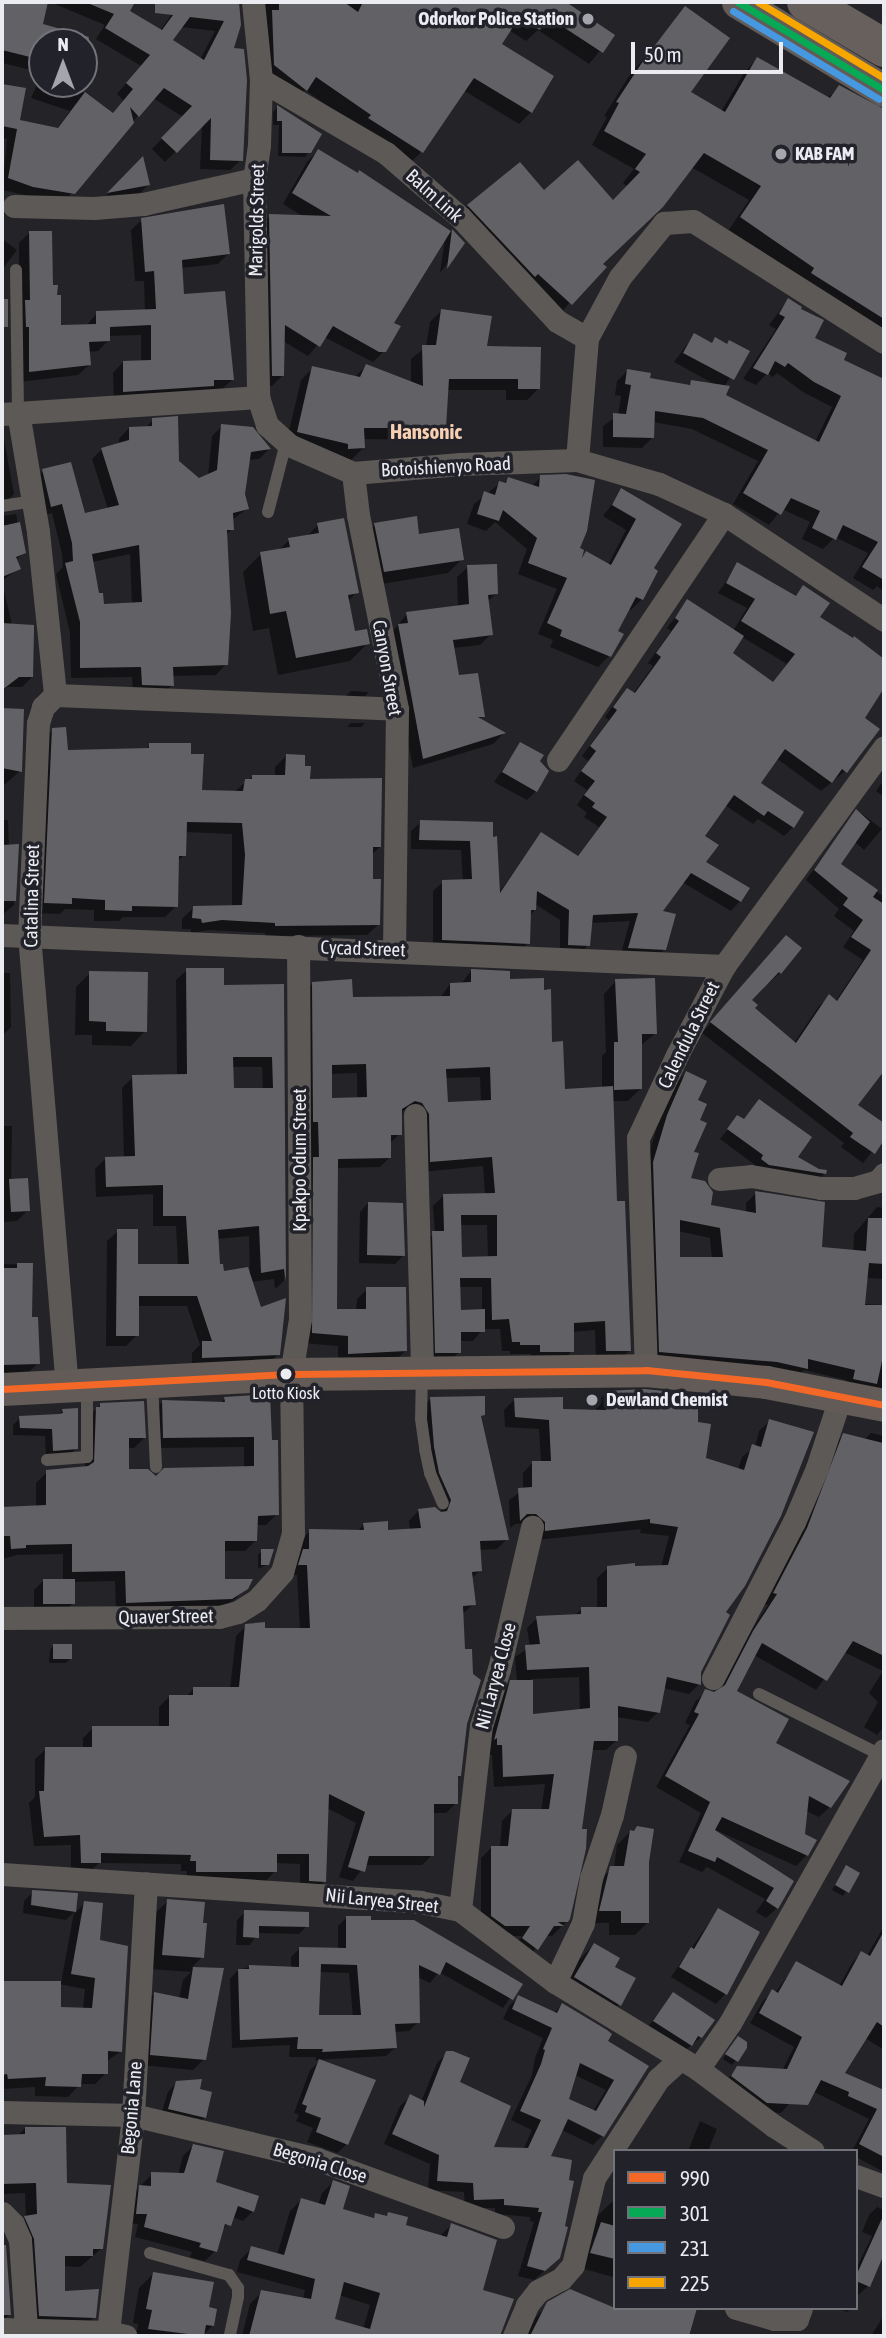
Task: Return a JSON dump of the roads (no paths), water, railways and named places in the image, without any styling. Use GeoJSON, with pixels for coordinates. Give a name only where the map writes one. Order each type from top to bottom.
{"type":"FeatureCollection","features":[{"type":"Feature","properties":{"kind":"highway"},"geometry":{"type":"LineString","coordinates":[[806,2],[884,48]]}},
{"type":"Feature","properties":{"kind":"street","name":"Marigolds Street"},"geometry":{"type":"LineString","coordinates":[[253,2],[261,80],[259,145],[254,179],[258,397]]}},
{"type":"Feature","properties":{"kind":"street"},"geometry":{"type":"LineString","coordinates":[[738,2],[884,90]]}},
{"type":"Feature","properties":{"kind":"street","name":"Balm Link"},"geometry":{"type":"LineString","coordinates":[[261,80],[386,153],[461,218],[557,321],[587,338]]}},
{"type":"Feature","properties":{"kind":"street"},"geometry":{"type":"LineString","coordinates":[[14,206],[94,208],[143,204],[254,179]]}},
{"type":"Feature","properties":{"kind":"street"},"geometry":{"type":"LineString","coordinates":[[577,460],[587,338],[620,277],[664,223],[693,221],[884,342]]}},
{"type":"Feature","properties":{"kind":"street"},"geometry":{"type":"LineString","coordinates":[[258,397],[10,413],[33,501],[55,695],[397,709]]}},
{"type":"Feature","properties":{"kind":"street","name":"Botoishienyo Road"},"geometry":{"type":"LineString","coordinates":[[258,397],[267,425],[286,443],[353,473],[461,464],[577,460],[659,484],[724,514],[884,620]]}},
{"type":"Feature","properties":{"kind":"street","name":"Canyon Street"},"geometry":{"type":"LineString","coordinates":[[353,473],[358,515],[397,709],[394,950]]}},
{"type":"Feature","properties":{"kind":"street"},"geometry":{"type":"LineString","coordinates":[[558,760],[724,514]]}},
{"type":"Feature","properties":{"kind":"street","name":"Catalina Street"},"geometry":{"type":"LineString","coordinates":[[55,695],[43,707],[37,723],[29,935],[77,1386]]}},
{"type":"Feature","properties":{"kind":"street","name":"Calendula Street"},"geometry":{"type":"LineString","coordinates":[[646,1370],[638,1138],[724,966],[884,747]]}},
{"type":"Feature","properties":{"kind":"street","name":"Cycad Street"},"geometry":{"type":"LineString","coordinates":[[2,935],[724,966]]}},
{"type":"Feature","properties":{"kind":"street","name":"Kpakpo Odum Street"},"geometry":{"type":"LineString","coordinates":[[291,1374],[300,1319],[298,946]]}},
{"type":"Feature","properties":{"kind":"street"},"geometry":{"type":"LineString","coordinates":[[415,1115],[422,1372]]}},
{"type":"Feature","properties":{"kind":"street"},"geometry":{"type":"LineString","coordinates":[[719,1179],[751,1176],[821,1188],[854,1188],[878,1181],[884,1174]]}},
{"type":"Feature","properties":{"kind":"street"},"geometry":{"type":"LineString","coordinates":[[2,1390],[291,1374],[646,1370],[766,1382],[884,1405]]}},
{"type":"Feature","properties":{"kind":"street","name":"Quaver Street"},"geometry":{"type":"LineString","coordinates":[[2,1618],[201,1619],[238,1612],[257,1600],[282,1572],[293,1533],[291,1374]]}},
{"type":"Feature","properties":{"kind":"street"},"geometry":{"type":"LineString","coordinates":[[713,1678],[793,1522],[817,1468],[841,1395]]}},
{"type":"Feature","properties":{"kind":"street","name":"Nii Laryea Close"},"geometry":{"type":"LineString","coordinates":[[460,1910],[481,1726],[499,1669],[532,1527]]}},
{"type":"Feature","properties":{"kind":"street"},"geometry":{"type":"LineString","coordinates":[[514,2336],[527,2305],[538,2291],[561,2279],[573,2265],[594,2178],[658,2079],[689,2064],[730,2023],[883,1752]]}},
{"type":"Feature","properties":{"kind":"street"},"geometry":{"type":"LineString","coordinates":[[555,1982],[583,1923],[591,1878],[612,1815],[625,1756]]}},
{"type":"Feature","properties":{"kind":"street","name":"Nii Laryea Street"},"geometry":{"type":"LineString","coordinates":[[2,1874],[420,1902],[460,1910],[555,1982],[689,2064],[810,2149]]}},
{"type":"Feature","properties":{"kind":"street","name":"Begonia Lane"},"geometry":{"type":"LineString","coordinates":[[117,2334],[146,1883]]}},
{"type":"Feature","properties":{"kind":"street","name":"Begonia Close"},"geometry":{"type":"LineString","coordinates":[[2,2112],[133,2115],[317,2159],[503,2227]]}},
{"type":"Feature","properties":{"kind":"street"},"geometry":{"type":"LineString","coordinates":[[858,2177],[884,2186]]}},
{"type":"Feature","properties":{"kind":"street"},"geometry":{"type":"LineString","coordinates":[[2,2213],[13,2224],[20,2240],[26,2328]]}},
{"type":"Feature","properties":{"kind":"street"},"geometry":{"type":"LineString","coordinates":[[743,2310],[774,2319],[797,2319],[800,2310]]}},
{"type":"Feature","properties":{"kind":"street"},"geometry":{"type":"LineString","coordinates":[[2,2329],[117,2334]]}},
{"type":"Feature","properties":{"kind":"lane"},"geometry":{"type":"LineString","coordinates":[[10,413],[16,270]]}},
{"type":"Feature","properties":{"kind":"lane"},"geometry":{"type":"LineString","coordinates":[[268,512],[286,443]]}},
{"type":"Feature","properties":{"kind":"lane"},"geometry":{"type":"LineString","coordinates":[[2,506],[33,501]]}},
{"type":"Feature","properties":{"kind":"lane"},"geometry":{"type":"LineString","coordinates":[[422,1372],[421,1419],[425,1449],[430,1473],[443,1503]]}},
{"type":"Feature","properties":{"kind":"lane"},"geometry":{"type":"LineString","coordinates":[[152,1382],[156,1467]]}},
{"type":"Feature","properties":{"kind":"lane"},"geometry":{"type":"LineString","coordinates":[[47,1460],[87,1457],[77,1386]]}},
{"type":"Feature","properties":{"kind":"lane"},"geometry":{"type":"LineString","coordinates":[[759,1694],[883,1752]]}},
{"type":"Feature","properties":{"kind":"lane"},"geometry":{"type":"LineString","coordinates":[[150,2253],[229,2275],[235,2282],[238,2297],[230,2336]]}},
{"type":"Feature","properties":{"kind":"place","name":"Odorkor Police Station"},"geometry":{"type":"Point","coordinates":[588,19]}},
{"type":"Feature","properties":{"kind":"place","name":"KAB FAM"},"geometry":{"type":"Point","coordinates":[781,154]}},
{"type":"Feature","properties":{"kind":"place","name":"Lotto Kiosk"},"geometry":{"type":"Point","coordinates":[286,1374]}},
{"type":"Feature","properties":{"kind":"place","name":"Dewland Chemist"},"geometry":{"type":"Point","coordinates":[592,1400]}},
{"type":"Feature","properties":{"kind":"district","name":"Hansonic"},"geometry":{"type":"Point","coordinates":[426,431]}}]}
